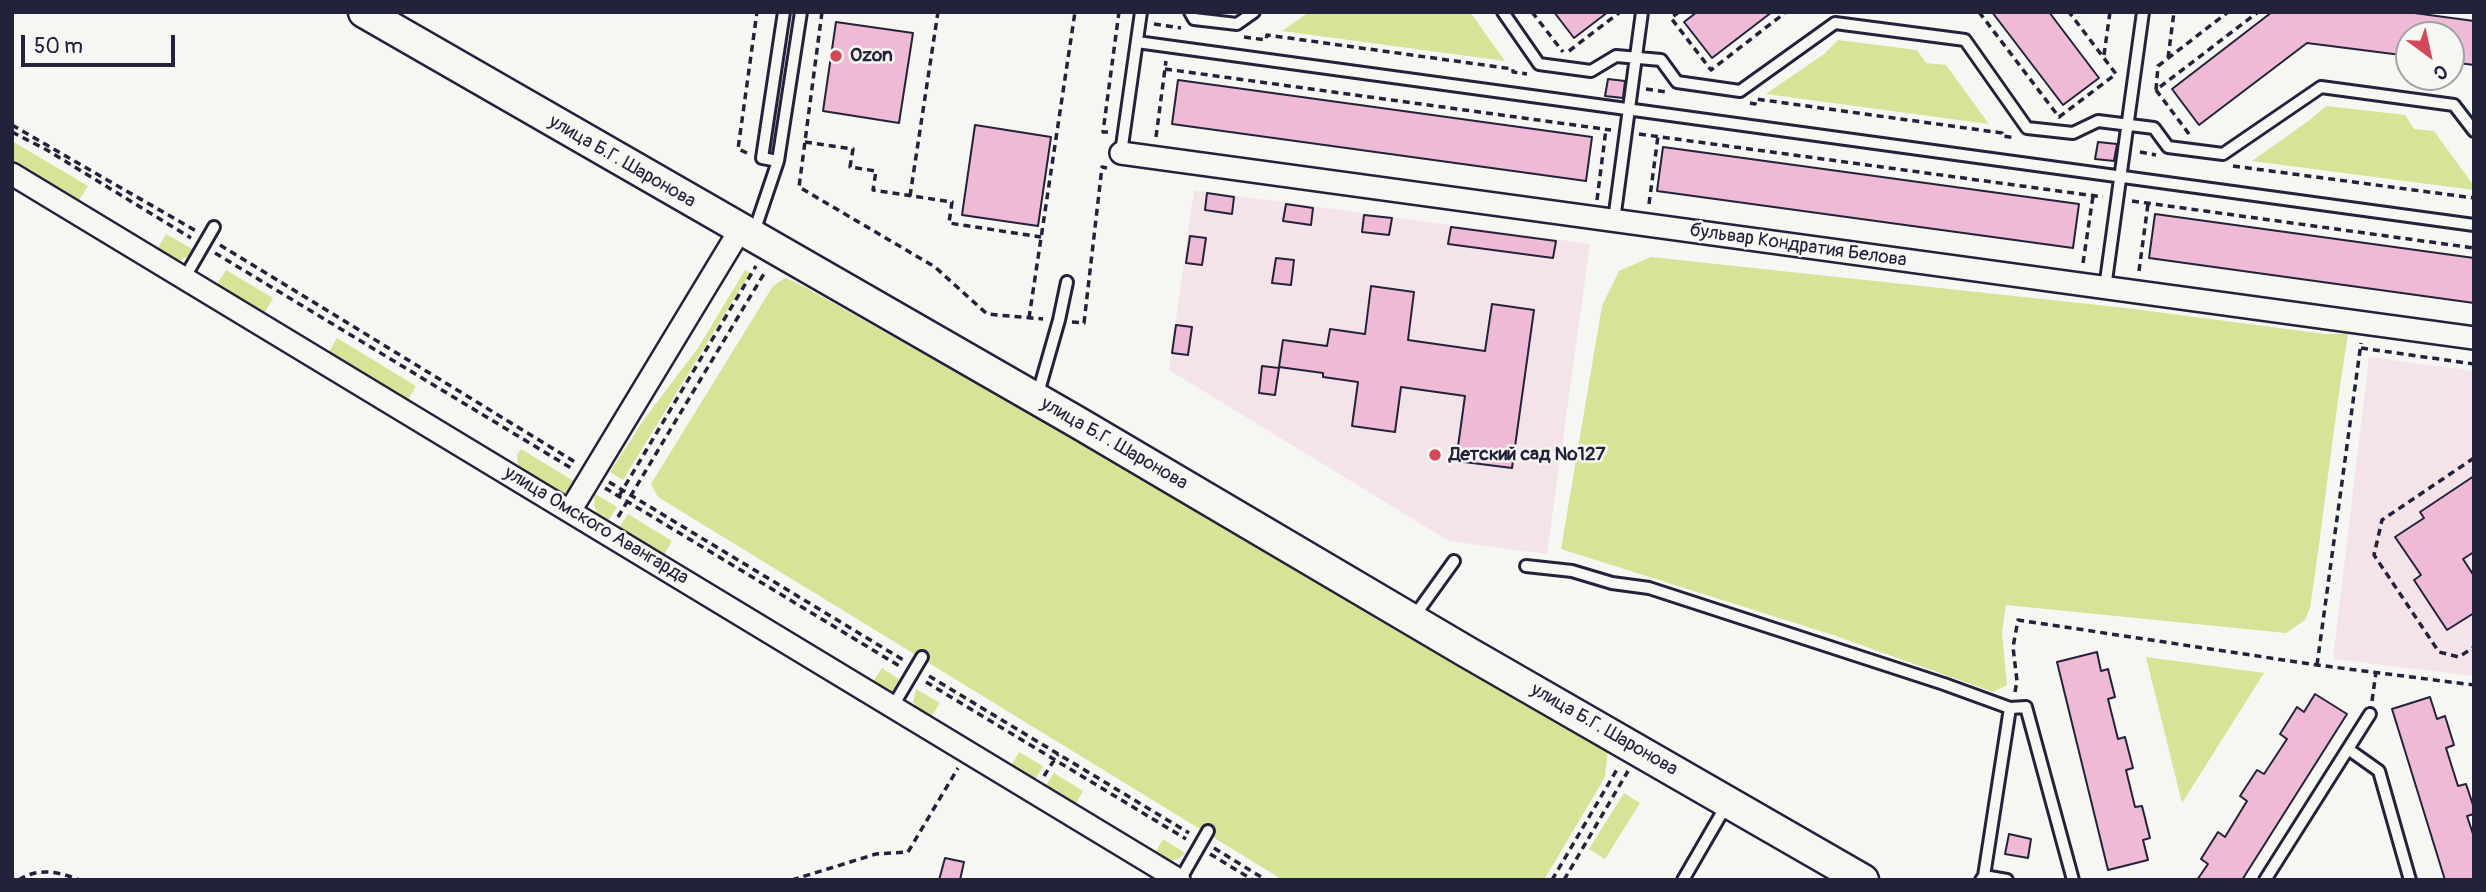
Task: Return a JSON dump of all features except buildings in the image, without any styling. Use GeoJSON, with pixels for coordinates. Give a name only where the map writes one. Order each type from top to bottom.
{"type":"FeatureCollection","features":[{"type":"Feature","properties":{"kind":"main road","name":"улица Б.Г. Шаронова"},"geometry":{"type":"LineString","coordinates":[[363,12],[1036,399],[1863,880]]}},
{"type":"Feature","properties":{"kind":"street","name":"бульвар Кондратия Белова"},"geometry":{"type":"LineString","coordinates":[[1121,153],[2474,338]]}},
{"type":"Feature","properties":{"kind":"street","name":"улица Омского Авангарда"},"geometry":{"type":"LineString","coordinates":[[12,174],[1180,880]]}},
{"type":"Feature","properties":{"kind":"street"},"geometry":{"type":"LineString","coordinates":[[570,511],[592,476],[759,242]]}},
{"type":"Feature","properties":{"kind":"lane"},"geometry":{"type":"LineString","coordinates":[[778,161],[762,158],[784,12]]}},
{"type":"Feature","properties":{"kind":"lane"},"geometry":{"type":"LineString","coordinates":[[759,242],[778,161],[801,12]]}},
{"type":"Feature","properties":{"kind":"lane"},"geometry":{"type":"LineString","coordinates":[[1190,12],[1194,19],[1237,24],[1254,12]]}},
{"type":"Feature","properties":{"kind":"lane"},"geometry":{"type":"LineString","coordinates":[[1503,12],[1539,64],[1591,71],[1616,56],[1661,60],[1677,82],[1740,90],[1835,23],[1965,40],[2027,128],[2073,133],[2098,121],[2154,128],[2168,147],[2224,154],[2321,87],[2454,105],[2474,131]]}},
{"type":"Feature","properties":{"kind":"lane"},"geometry":{"type":"LineString","coordinates":[[1614,220],[1642,12]]}},
{"type":"Feature","properties":{"kind":"lane"},"geometry":{"type":"LineString","coordinates":[[2105,288],[2143,12]]}},
{"type":"Feature","properties":{"kind":"lane"},"geometry":{"type":"LineString","coordinates":[[1121,153],[1140,17]]}},
{"type":"Feature","properties":{"kind":"lane"},"geometry":{"type":"LineString","coordinates":[[1137,41],[2474,225]]}},
{"type":"Feature","properties":{"kind":"lane"},"geometry":{"type":"LineString","coordinates":[[185,277],[214,227]]}},
{"type":"Feature","properties":{"kind":"lane"},"geometry":{"type":"LineString","coordinates":[[1036,399],[1067,282]]}},
{"type":"Feature","properties":{"kind":"lane"},"geometry":{"type":"LineString","coordinates":[[1413,619],[1454,561]]}},
{"type":"Feature","properties":{"kind":"lane"},"geometry":{"type":"LineString","coordinates":[[1526,566],[1572,571],[1612,583],[1649,588],[1944,684],[2010,709],[2026,707],[2073,880]]}},
{"type":"Feature","properties":{"kind":"lane"},"geometry":{"type":"LineString","coordinates":[[893,706],[922,657]]}},
{"type":"Feature","properties":{"kind":"lane"},"geometry":{"type":"LineString","coordinates":[[2007,880],[1982,878],[2010,709]]}},
{"type":"Feature","properties":{"kind":"lane"},"geometry":{"type":"LineString","coordinates":[[2265,880],[2370,714]]}},
{"type":"Feature","properties":{"kind":"lane"},"geometry":{"type":"LineString","coordinates":[[2348,749],[2379,771],[2410,880]]}},
{"type":"Feature","properties":{"kind":"lane"},"geometry":{"type":"LineString","coordinates":[[1683,880],[1728,802]]}},
{"type":"Feature","properties":{"kind":"lane"},"geometry":{"type":"LineString","coordinates":[[1180,880],[1203,840]]}},
{"type":"Feature","properties":{"kind":"path"},"geometry":{"type":"LineString","coordinates":[[757,12],[738,149],[762,158]]}},
{"type":"Feature","properties":{"kind":"path"},"geometry":{"type":"LineString","coordinates":[[822,12],[799,187],[935,267],[987,314],[1084,323],[1102,167]]}},
{"type":"Feature","properties":{"kind":"path"},"geometry":{"type":"LineString","coordinates":[[910,196],[938,12]]}},
{"type":"Feature","properties":{"kind":"path"},"geometry":{"type":"LineString","coordinates":[[1028,318],[1075,12]]}},
{"type":"Feature","properties":{"kind":"path"},"geometry":{"type":"LineString","coordinates":[[1103,132],[1119,12]]}},
{"type":"Feature","properties":{"kind":"path"},"geometry":{"type":"LineString","coordinates":[[1532,12],[1565,54],[1620,12]]}},
{"type":"Feature","properties":{"kind":"path"},"geometry":{"type":"LineString","coordinates":[[1669,12],[1710,70],[1786,12]]}},
{"type":"Feature","properties":{"kind":"path"},"geometry":{"type":"LineString","coordinates":[[1671,18],[1679,12]]}},
{"type":"Feature","properties":{"kind":"path"},"geometry":{"type":"LineString","coordinates":[[1979,12],[2059,117],[2116,74],[2069,12]]}},
{"type":"Feature","properties":{"kind":"path"},"geometry":{"type":"LineString","coordinates":[[2104,57],[2110,12]]}},
{"type":"Feature","properties":{"kind":"path"},"geometry":{"type":"LineString","coordinates":[[2168,58],[2174,12]]}},
{"type":"Feature","properties":{"kind":"path"},"geometry":{"type":"LineString","coordinates":[[2190,135],[2156,90],[2158,66],[2228,12]]}},
{"type":"Feature","properties":{"kind":"path"},"geometry":{"type":"LineString","coordinates":[[2156,90],[2258,12]]}},
{"type":"Feature","properties":{"kind":"path"},"geometry":{"type":"LineString","coordinates":[[1140,17],[1185,29]]}},
{"type":"Feature","properties":{"kind":"path"},"geometry":{"type":"LineString","coordinates":[[1239,36],[1266,40],[1267,35],[1513,69],[1513,72],[1539,76]]}},
{"type":"Feature","properties":{"kind":"path"},"geometry":{"type":"LineString","coordinates":[[1632,86],[1678,93]]}},
{"type":"Feature","properties":{"kind":"path"},"geometry":{"type":"LineString","coordinates":[[1742,102],[1755,104],[1756,100],[1770,101],[2003,133],[2002,136],[2028,140]]}},
{"type":"Feature","properties":{"kind":"path"},"geometry":{"type":"LineString","coordinates":[[12,125],[592,476],[631,495],[914,671]]}},
{"type":"Feature","properties":{"kind":"path"},"geometry":{"type":"LineString","coordinates":[[1596,202],[1606,129]]}},
{"type":"Feature","properties":{"kind":"path"},"geometry":{"type":"LineString","coordinates":[[12,132],[205,242],[592,476],[619,496],[1203,840],[1266,880]]}},
{"type":"Feature","properties":{"kind":"path"},"geometry":{"type":"LineString","coordinates":[[1648,209],[1658,136]]}},
{"type":"Feature","properties":{"kind":"path"},"geometry":{"type":"LineString","coordinates":[[805,142],[853,149],[850,167],[876,171],[873,191],[953,202],[949,223],[1041,237]]}},
{"type":"Feature","properties":{"kind":"path"},"geometry":{"type":"LineString","coordinates":[[2124,150],[2167,156]]}},
{"type":"Feature","properties":{"kind":"path"},"geometry":{"type":"LineString","coordinates":[[2220,164],[2474,198]]}},
{"type":"Feature","properties":{"kind":"path"},"geometry":{"type":"LineString","coordinates":[[2082,269],[2093,196]]}},
{"type":"Feature","properties":{"kind":"path"},"geometry":{"type":"LineString","coordinates":[[2117,199],[2474,248]]}},
{"type":"Feature","properties":{"kind":"path"},"geometry":{"type":"LineString","coordinates":[[2138,276],[2148,204]]}},
{"type":"Feature","properties":{"kind":"path"},"geometry":{"type":"LineString","coordinates":[[619,496],[759,242]]}},
{"type":"Feature","properties":{"kind":"path"},"geometry":{"type":"LineString","coordinates":[[631,495],[759,242]]}},
{"type":"Feature","properties":{"kind":"path"},"geometry":{"type":"LineString","coordinates":[[2317,665],[2364,323]]}},
{"type":"Feature","properties":{"kind":"path"},"geometry":{"type":"LineString","coordinates":[[2361,348],[2474,364]]}},
{"type":"Feature","properties":{"kind":"path"},"geometry":{"type":"LineString","coordinates":[[2474,458],[2382,520],[2374,555],[2439,652],[2459,657],[2474,647]]}},
{"type":"Feature","properties":{"kind":"path"},"geometry":{"type":"LineString","coordinates":[[2010,709],[2017,681],[2013,647],[2018,620],[2317,665],[2474,685]]}},
{"type":"Feature","properties":{"kind":"path"},"geometry":{"type":"LineString","coordinates":[[2370,714],[2376,672]]}},
{"type":"Feature","properties":{"kind":"path"},"geometry":{"type":"LineString","coordinates":[[1552,880],[1635,749]]}},
{"type":"Feature","properties":{"kind":"path"},"geometry":{"type":"LineString","coordinates":[[1564,880],[1635,749]]}},
{"type":"Feature","properties":{"kind":"path"},"geometry":{"type":"LineString","coordinates":[[792,880],[876,854],[908,852],[968,752]]}},
{"type":"Feature","properties":{"kind":"path"},"geometry":{"type":"LineString","coordinates":[[1203,840],[1253,880]]}},
{"type":"Feature","properties":{"kind":"path"},"geometry":{"type":"LineString","coordinates":[[19,880],[24,876],[45,871],[65,874],[79,880]]}},
{"type":"Feature","properties":{"kind":"shaded area","name":"Детский сад №127"},"geometry":{"type":"Polygon","coordinates":[[[1194,190],[1590,244],[1547,554],[1449,541],[1169,370],[1194,190]]]}},
{"type":"Feature","properties":{"kind":"shaded area"},"geometry":{"type":"Polygon","coordinates":[[[2369,357],[2474,371],[2474,676],[2333,659],[2369,357]]]}},
{"type":"Feature","properties":{"kind":"green space"},"geometry":{"type":"Polygon","coordinates":[[[1309,12],[1470,12],[1505,61],[1282,31],[1309,12]]]}},
{"type":"Feature","properties":{"kind":"green space"},"geometry":{"type":"Polygon","coordinates":[[[1838,40],[1917,50],[1926,63],[1946,65],[1989,124],[1766,94],[1824,54],[1838,40]]]}},
{"type":"Feature","properties":{"kind":"green space"},"geometry":{"type":"Polygon","coordinates":[[[2326,106],[2405,115],[2414,129],[2434,131],[2474,186],[2474,190],[2252,161],[2326,106]]]}},
{"type":"Feature","properties":{"kind":"green space"},"geometry":{"type":"Polygon","coordinates":[[[12,141],[88,186],[79,200],[12,159],[12,141]]]}},
{"type":"Feature","properties":{"kind":"green space"},"geometry":{"type":"Polygon","coordinates":[[[166,234],[192,249],[188,256],[179,261],[158,248],[166,234]]]}},
{"type":"Feature","properties":{"kind":"green space"},"geometry":{"type":"Polygon","coordinates":[[[1651,257],[2126,308],[2325,334],[2348,334],[2310,608],[2305,620],[2286,633],[2006,605],[2002,632],[2007,685],[1993,692],[1833,635],[1561,549],[1602,306],[1619,271],[1651,257]]]}},
{"type":"Feature","properties":{"kind":"green space"},"geometry":{"type":"Polygon","coordinates":[[[226,270],[273,298],[265,312],[217,284],[226,270]]]}},
{"type":"Feature","properties":{"kind":"green space"},"geometry":{"type":"Polygon","coordinates":[[[745,270],[750,273],[623,480],[610,472],[645,418],[698,348],[745,270]]]}},
{"type":"Feature","properties":{"kind":"green space"},"geometry":{"type":"Polygon","coordinates":[[[785,278],[1147,480],[1608,749],[1605,777],[1544,880],[1283,880],[658,497],[651,484],[773,286],[785,278]]]}},
{"type":"Feature","properties":{"kind":"green space"},"geometry":{"type":"Polygon","coordinates":[[[337,338],[416,386],[408,400],[329,352],[337,338]]]}},
{"type":"Feature","properties":{"kind":"green space"},"geometry":{"type":"Polygon","coordinates":[[[521,449],[577,483],[574,488],[561,493],[518,466],[517,455],[521,449]]]}},
{"type":"Feature","properties":{"kind":"green space"},"geometry":{"type":"Polygon","coordinates":[[[595,494],[617,507],[608,521],[596,510],[595,494]]]}},
{"type":"Feature","properties":{"kind":"green space"},"geometry":{"type":"Polygon","coordinates":[[[628,514],[672,541],[664,555],[619,528],[628,514]]]}},
{"type":"Feature","properties":{"kind":"green space"},"geometry":{"type":"Polygon","coordinates":[[[2146,657],[2264,673],[2182,803],[2146,657]]]}},
{"type":"Feature","properties":{"kind":"green space"},"geometry":{"type":"Polygon","coordinates":[[[882,668],[899,679],[891,693],[873,682],[882,668]]]}},
{"type":"Feature","properties":{"kind":"green space"},"geometry":{"type":"Polygon","coordinates":[[[916,689],[940,703],[931,717],[917,709],[913,702],[916,689]]]}},
{"type":"Feature","properties":{"kind":"green space"},"geometry":{"type":"Polygon","coordinates":[[[1019,752],[1043,766],[1035,780],[1011,766],[1019,752]]]}},
{"type":"Feature","properties":{"kind":"green space"},"geometry":{"type":"Polygon","coordinates":[[[1054,773],[1083,791],[1075,805],[1045,787],[1054,773]]]}},
{"type":"Feature","properties":{"kind":"green space"},"geometry":{"type":"Polygon","coordinates":[[[1624,793],[1640,803],[1605,859],[1589,849],[1624,793]]]}},
{"type":"Feature","properties":{"kind":"green space"},"geometry":{"type":"Polygon","coordinates":[[[1163,839],[1185,853],[1178,859],[1171,860],[1155,853],[1163,839]]]}},
{"type":"Feature","properties":{"kind":"place","name":"Ozon"},"geometry":{"type":"Point","coordinates":[836,56]}},
{"type":"Feature","properties":{"kind":"place","name":"Детский сад №127"},"geometry":{"type":"Point","coordinates":[1435,455]}}]}
